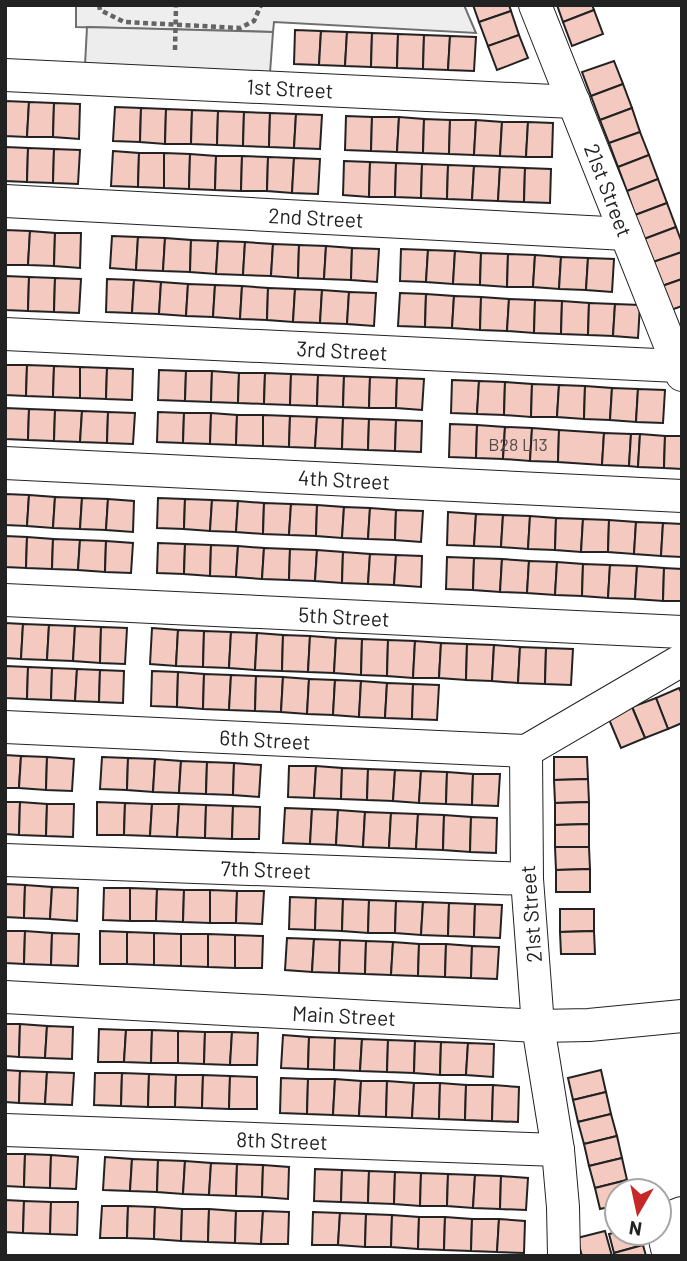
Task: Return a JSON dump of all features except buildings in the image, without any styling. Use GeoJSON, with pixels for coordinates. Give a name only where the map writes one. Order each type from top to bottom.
{"type":"FeatureCollection","features":[{"type":"Feature","properties":{"kind":"street","name":"21st Street"},"geometry":{"type":"LineString","coordinates":[[536,5],[680,371]]}},
{"type":"Feature","properties":{"kind":"street","name":"1st Street"},"geometry":{"type":"LineString","coordinates":[[5,75],[574,102]]}},
{"type":"Feature","properties":{"kind":"street","name":"2nd Street"},"geometry":{"type":"LineString","coordinates":[[5,201],[626,234]]}},
{"type":"Feature","properties":{"kind":"street","name":"3rd Street"},"geometry":{"type":"LineString","coordinates":[[5,334],[680,371]]}},
{"type":"Feature","properties":{"kind":"street","name":"4th Street"},"geometry":{"type":"LineString","coordinates":[[5,463],[682,495]]}},
{"type":"Feature","properties":{"kind":"street","name":"5th Street"},"geometry":{"type":"LineString","coordinates":[[5,600],[682,632]]}},
{"type":"Feature","properties":{"kind":"street"},"geometry":{"type":"LineString","coordinates":[[526,751],[682,660]]}},
{"type":"Feature","properties":{"kind":"street","name":"6th Street"},"geometry":{"type":"LineString","coordinates":[[5,727],[526,751]]}},
{"type":"Feature","properties":{"kind":"street","name":"21st Street"},"geometry":{"type":"LineString","coordinates":[[526,751],[527,878],[538,1026],[558,1150],[564,1256]]}},
{"type":"Feature","properties":{"kind":"street","name":"7th Street"},"geometry":{"type":"LineString","coordinates":[[5,860],[527,878]]}},
{"type":"Feature","properties":{"kind":"street","name":"Main Street"},"geometry":{"type":"LineString","coordinates":[[5,997],[538,1026],[589,1025],[682,1016]]}},
{"type":"Feature","properties":{"kind":"street","name":"8th Street"},"geometry":{"type":"LineString","coordinates":[[5,1130],[558,1150]]}},
{"type":"Feature","properties":{"kind":"street"},"geometry":{"type":"LineString","coordinates":[[669,1256],[664,1234],[667,1224],[670,1218],[682,1213]]}},
{"type":"Feature","properties":{"kind":"path"},"geometry":{"type":"LineString","coordinates":[[99,5],[100,10],[124,22],[240,28],[254,21],[261,5]]}},
{"type":"Feature","properties":{"kind":"path"},"geometry":{"type":"LineString","coordinates":[[174,83],[176,5]]}},
{"type":"Feature","properties":{"kind":"shaded area"},"geometry":{"type":"Polygon","coordinates":[[[76,5],[464,5],[476,33],[274,22],[273,32],[76,27],[76,5]]]}},
{"type":"Feature","properties":{"kind":"shaded area"},"geometry":{"type":"Polygon","coordinates":[[[87,27],[273,32],[270,73],[85,65],[87,27]]]}}]}
